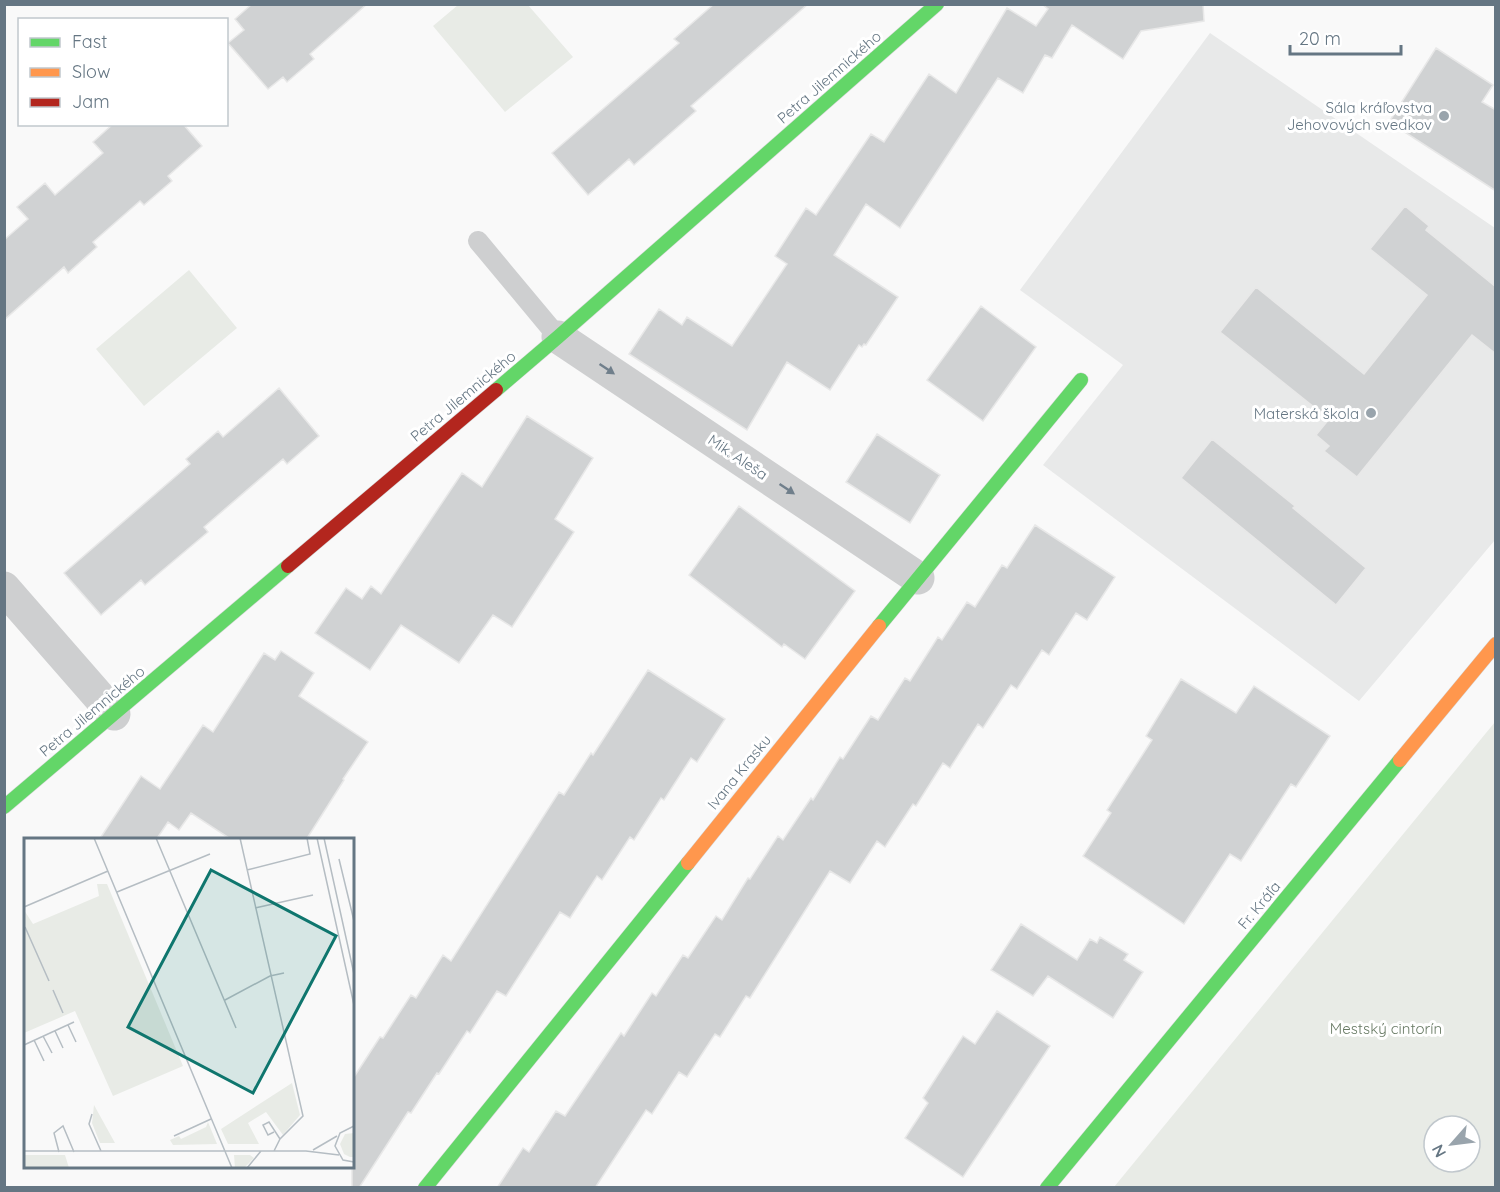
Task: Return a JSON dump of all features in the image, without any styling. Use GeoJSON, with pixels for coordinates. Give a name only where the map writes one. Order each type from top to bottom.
{"type":"FeatureCollection","features":[{"type":"Feature","properties":{"kind":"street","name":"Petra Jilemnického"},"geometry":{"type":"LineString","coordinates":[[4,807],[558,337],[937,4]]}},
{"type":"Feature","properties":{"kind":"street","name":"Mik. Aleša"},"geometry":{"type":"LineString","coordinates":[[558,337],[918,578]]}},
{"type":"Feature","properties":{"kind":"street","name":"Ivana Krasku"},"geometry":{"type":"LineString","coordinates":[[425,1188],[1081,380]]}},
{"type":"Feature","properties":{"kind":"street"},"geometry":{"type":"LineString","coordinates":[[4,588],[114,714]]}},
{"type":"Feature","properties":{"kind":"street","name":"Fr. Kráľa"},"geometry":{"type":"LineString","coordinates":[[1047,1188],[1496,644]]}},
{"type":"Feature","properties":{"kind":"lane"},"geometry":{"type":"LineString","coordinates":[[478,241],[558,337]]}},
{"type":"Feature","properties":{"kind":"shaded area"},"geometry":{"type":"Polygon","coordinates":[[[1210,33],[1495,228],[1495,540],[1359,701],[1043,465],[1123,365],[1020,290],[1210,33]]]}},
{"type":"Feature","properties":{"kind":"green space"},"geometry":{"type":"Polygon","coordinates":[[[458,5],[528,5],[573,57],[505,112],[433,26],[458,5]]]}},
{"type":"Feature","properties":{"kind":"green space"},"geometry":{"type":"Polygon","coordinates":[[[189,270],[237,328],[144,406],[96,349],[189,270]]]}},
{"type":"Feature","properties":{"kind":"green space","name":"Mestský cintorín"},"geometry":{"type":"Polygon","coordinates":[[[1495,722],[1495,1187],[1114,1187],[1495,722]]]}},
{"type":"Feature","properties":{"kind":"building"},"geometry":{"type":"Polygon","coordinates":[[[252,4],[367,4],[310,54],[314,59],[287,82],[283,77],[268,89],[228,43],[244,30],[235,19],[252,4]]]}},
{"type":"Feature","properties":{"kind":"building"},"geometry":{"type":"Polygon","coordinates":[[[714,4],[808,4],[691,106],[696,111],[634,165],[629,159],[588,195],[552,153],[679,43],[674,39],[714,4]]]}},
{"type":"Feature","properties":{"kind":"building"},"geometry":{"type":"Polygon","coordinates":[[[1042,4],[1203,4],[1204,21],[1141,31],[1123,59],[1072,25],[1052,58],[1045,55],[1023,93],[998,78],[900,228],[866,204],[834,255],[898,297],[866,345],[862,347],[859,345],[830,390],[787,362],[747,430],[629,354],[659,309],[682,325],[687,317],[732,346],[787,264],[775,256],[806,208],[816,215],[871,134],[884,142],[929,74],[956,93],[1007,8],[1036,26],[1048,9],[1042,4]]]}},
{"type":"Feature","properties":{"kind":"building","name":"Sála kráľovstva Jehovových svedkov"},"geometry":{"type":"Polygon","coordinates":[[[1436,48],[1493,85],[1482,102],[1496,110],[1496,191],[1389,122],[1436,48]]]}},
{"type":"Feature","properties":{"kind":"building"},"geometry":{"type":"Polygon","coordinates":[[[111,126],[185,126],[202,146],[168,176],[172,181],[144,205],[140,201],[93,242],[97,247],[68,273],[64,267],[4,320],[4,240],[28,219],[17,207],[45,183],[55,195],[103,153],[93,142],[111,126]]]}},
{"type":"Feature","properties":{"kind":"building","name":"Materská škola"},"geometry":{"type":"Polygon","coordinates":[[[1405,206],[1429,226],[1426,230],[1496,287],[1496,354],[1472,335],[1357,477],[1324,451],[1329,446],[1316,435],[1329,419],[1220,332],[1256,287],[1364,374],[1427,295],[1370,249],[1405,206]]]}},
{"type":"Feature","properties":{"kind":"building"},"geometry":{"type":"Polygon","coordinates":[[[981,306],[1036,347],[983,421],[927,380],[981,306]]]}},
{"type":"Feature","properties":{"kind":"building"},"geometry":{"type":"Polygon","coordinates":[[[279,388],[319,436],[287,464],[283,459],[204,527],[208,532],[145,585],[141,580],[101,615],[64,573],[190,464],[186,459],[218,431],[223,437],[279,388]]]}},
{"type":"Feature","properties":{"kind":"building"},"geometry":{"type":"Polygon","coordinates":[[[527,416],[593,458],[555,519],[574,532],[512,627],[493,615],[459,663],[401,625],[370,670],[315,633],[346,588],[362,599],[371,586],[381,594],[462,473],[482,487],[527,416]]]}},
{"type":"Feature","properties":{"kind":"building"},"geometry":{"type":"Polygon","coordinates":[[[877,434],[940,475],[910,523],[846,482],[877,434]]]}},
{"type":"Feature","properties":{"kind":"building"},"geometry":{"type":"Polygon","coordinates":[[[1212,439],[1295,506],[1293,508],[1366,568],[1336,605],[1181,478],[1212,439]]]}},
{"type":"Feature","properties":{"kind":"building"},"geometry":{"type":"Polygon","coordinates":[[[739,506],[855,591],[805,659],[784,644],[782,647],[689,575],[739,506]]]}},
{"type":"Feature","properties":{"kind":"building"},"geometry":{"type":"Polygon","coordinates":[[[1035,525],[1115,577],[1087,620],[1076,613],[1049,655],[1042,650],[1017,689],[1011,685],[983,728],[978,724],[950,768],[943,763],[916,806],[913,804],[885,847],[877,841],[850,883],[830,871],[750,998],[746,996],[720,1037],[715,1034],[687,1077],[679,1072],[652,1114],[646,1110],[595,1188],[497,1188],[523,1148],[529,1152],[556,1111],[565,1116],[621,1033],[624,1036],[652,993],[656,996],[683,955],[688,958],[716,916],[722,920],[778,836],[783,840],[811,798],[813,800],[840,757],[843,759],[871,716],[878,720],[905,678],[910,681],[938,637],[942,640],[967,602],[975,607],[1002,565],[1007,568],[1035,525]]]}},
{"type":"Feature","properties":{"kind":"building"},"geometry":{"type":"Polygon","coordinates":[[[281,651],[314,673],[299,696],[368,742],[307,838],[229,838],[191,813],[179,830],[168,822],[157,838],[100,838],[141,776],[160,789],[203,725],[213,732],[264,653],[275,660],[281,651]]]}},
{"type":"Feature","properties":{"kind":"building"},"geometry":{"type":"Polygon","coordinates":[[[648,670],[725,719],[697,762],[691,758],[664,800],[661,798],[634,840],[630,837],[602,880],[597,876],[570,918],[560,912],[506,996],[497,991],[470,1033],[467,1031],[411,1113],[408,1112],[359,1188],[352,1188],[354,1077],[411,995],[416,998],[443,955],[451,961],[559,792],[564,795],[591,753],[593,755],[648,670]]]}},
{"type":"Feature","properties":{"kind":"building"},"geometry":{"type":"Polygon","coordinates":[[[1181,679],[1236,713],[1254,686],[1330,736],[1296,787],[1291,784],[1241,861],[1230,854],[1184,924],[1083,856],[1111,813],[1107,810],[1152,740],[1146,736],[1181,679]]]}},
{"type":"Feature","properties":{"kind":"building"},"geometry":{"type":"Polygon","coordinates":[[[1021,924],[1077,960],[1090,939],[1097,943],[1100,937],[1128,954],[1124,960],[1143,972],[1113,1018],[1048,976],[1033,996],[991,970],[1021,924]]]}},
{"type":"Feature","properties":{"kind":"building"},"geometry":{"type":"Polygon","coordinates":[[[997,1011],[1050,1046],[963,1177],[905,1138],[928,1103],[923,1098],[963,1036],[975,1044],[997,1011]]]}},
{"type":"Feature","properties":{"kind":"traffic: fast"},"geometry":{"type":"LineString","coordinates":[[496,390],[937,4]]}},
{"type":"Feature","properties":{"kind":"traffic: fast"},"geometry":{"type":"LineString","coordinates":[[879,626],[1081,380]]}},
{"type":"Feature","properties":{"kind":"traffic: fast"},"geometry":{"type":"LineString","coordinates":[[4,807],[288,566]]}},
{"type":"Feature","properties":{"kind":"traffic: fast"},"geometry":{"type":"LineString","coordinates":[[1047,1188],[1400,760]]}},
{"type":"Feature","properties":{"kind":"traffic: fast"},"geometry":{"type":"LineString","coordinates":[[425,1188],[688,863]]}},
{"type":"Feature","properties":{"kind":"traffic: slow"},"geometry":{"type":"LineString","coordinates":[[688,863],[879,626]]}},
{"type":"Feature","properties":{"kind":"traffic: slow"},"geometry":{"type":"LineString","coordinates":[[1400,760],[1496,644]]}},
{"type":"Feature","properties":{"kind":"traffic: jam"},"geometry":{"type":"LineString","coordinates":[[288,566],[496,390]]}},
{"type":"Feature","properties":{"kind":"place","name":"Sála kráľovstva Jehovových svedkov"},"geometry":{"type":"Point","coordinates":[1444,116]}},
{"type":"Feature","properties":{"kind":"place","name":"Materská škola"},"geometry":{"type":"Point","coordinates":[1371,413]}}]}
